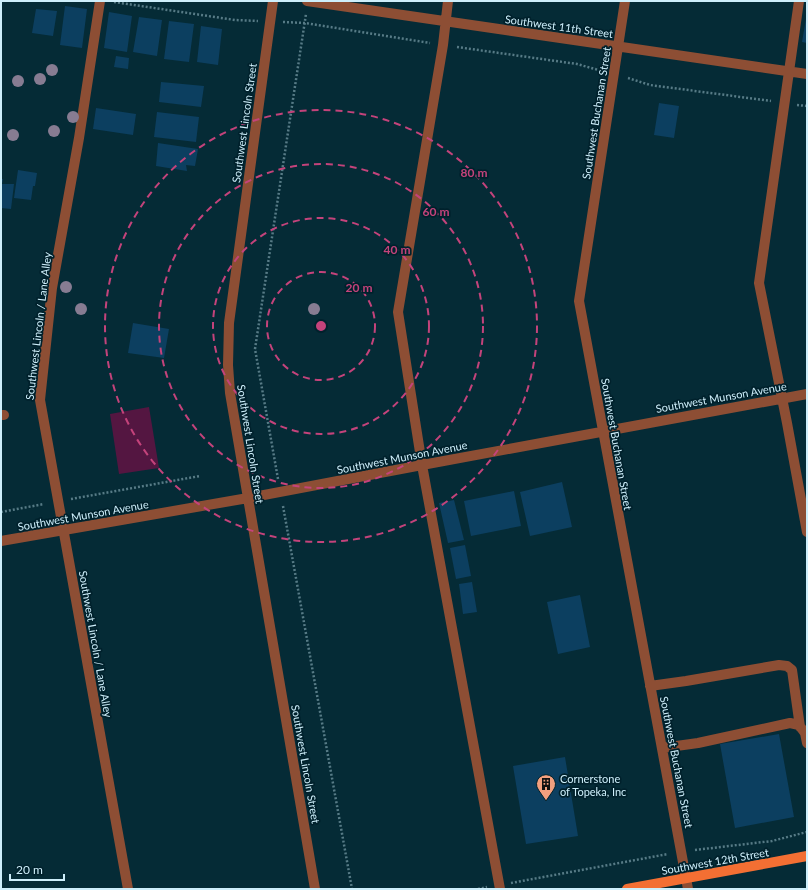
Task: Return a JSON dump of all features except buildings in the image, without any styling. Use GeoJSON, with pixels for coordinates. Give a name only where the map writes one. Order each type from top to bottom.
{"type":"FeatureCollection","features":[{"type":"Feature","properties":{"kind":"main road","name":"Southwest 12th Street"},"geometry":{"type":"LineString","coordinates":[[627,889],[807,856]]}},
{"type":"Feature","properties":{"kind":"street","name":"Southwest Lincoln / Lane Alley"},"geometry":{"type":"LineString","coordinates":[[100,1],[79,138],[52,288],[40,400],[128,889]]}},
{"type":"Feature","properties":{"kind":"street","name":"Southwest Lincoln Street"},"geometry":{"type":"LineString","coordinates":[[273,1],[229,323],[228,365],[230,393],[315,889]]}},
{"type":"Feature","properties":{"kind":"street","name":"Southwest 11th Street"},"geometry":{"type":"LineString","coordinates":[[307,1],[807,74]]}},
{"type":"Feature","properties":{"kind":"street"},"geometry":{"type":"LineString","coordinates":[[448,1],[447,22],[398,312],[422,465],[500,887]]}},
{"type":"Feature","properties":{"kind":"street","name":"Southwest Buchanan Street"},"geometry":{"type":"LineString","coordinates":[[625,1],[579,301],[688,889]]}},
{"type":"Feature","properties":{"kind":"street"},"geometry":{"type":"LineString","coordinates":[[799,1],[759,283],[807,532]]}},
{"type":"Feature","properties":{"kind":"street","name":"Southwest Munson Avenue"},"geometry":{"type":"LineString","coordinates":[[1,541],[248,498],[807,394]]}},
{"type":"Feature","properties":{"kind":"street"},"geometry":{"type":"LineString","coordinates":[[650,686],[779,665],[787,666],[792,670],[800,727],[805,733],[807,743]]}},
{"type":"Feature","properties":{"kind":"street"},"geometry":{"type":"LineString","coordinates":[[662,748],[698,743],[790,724],[800,727]]}},
{"type":"Feature","properties":{"kind":"path"},"geometry":{"type":"LineString","coordinates":[[307,1],[305,23],[255,349],[352,889]]}},
{"type":"Feature","properties":{"kind":"path"},"geometry":{"type":"LineString","coordinates":[[1,512],[200,476]]}},
{"type":"Feature","properties":{"kind":"path"},"geometry":{"type":"LineString","coordinates":[[478,889],[500,887],[681,852],[772,841],[807,832]]}},
{"type":"Feature","properties":{"kind":"shaded area"},"geometry":{"type":"Polygon","coordinates":[[[149,407],[159,468],[119,474],[110,414],[149,407]]]}},
{"type":"Feature","properties":{"kind":"place","name":"Cornerstone of Topeka, Inc"},"geometry":{"type":"Point","coordinates":[546,801]}}]}
